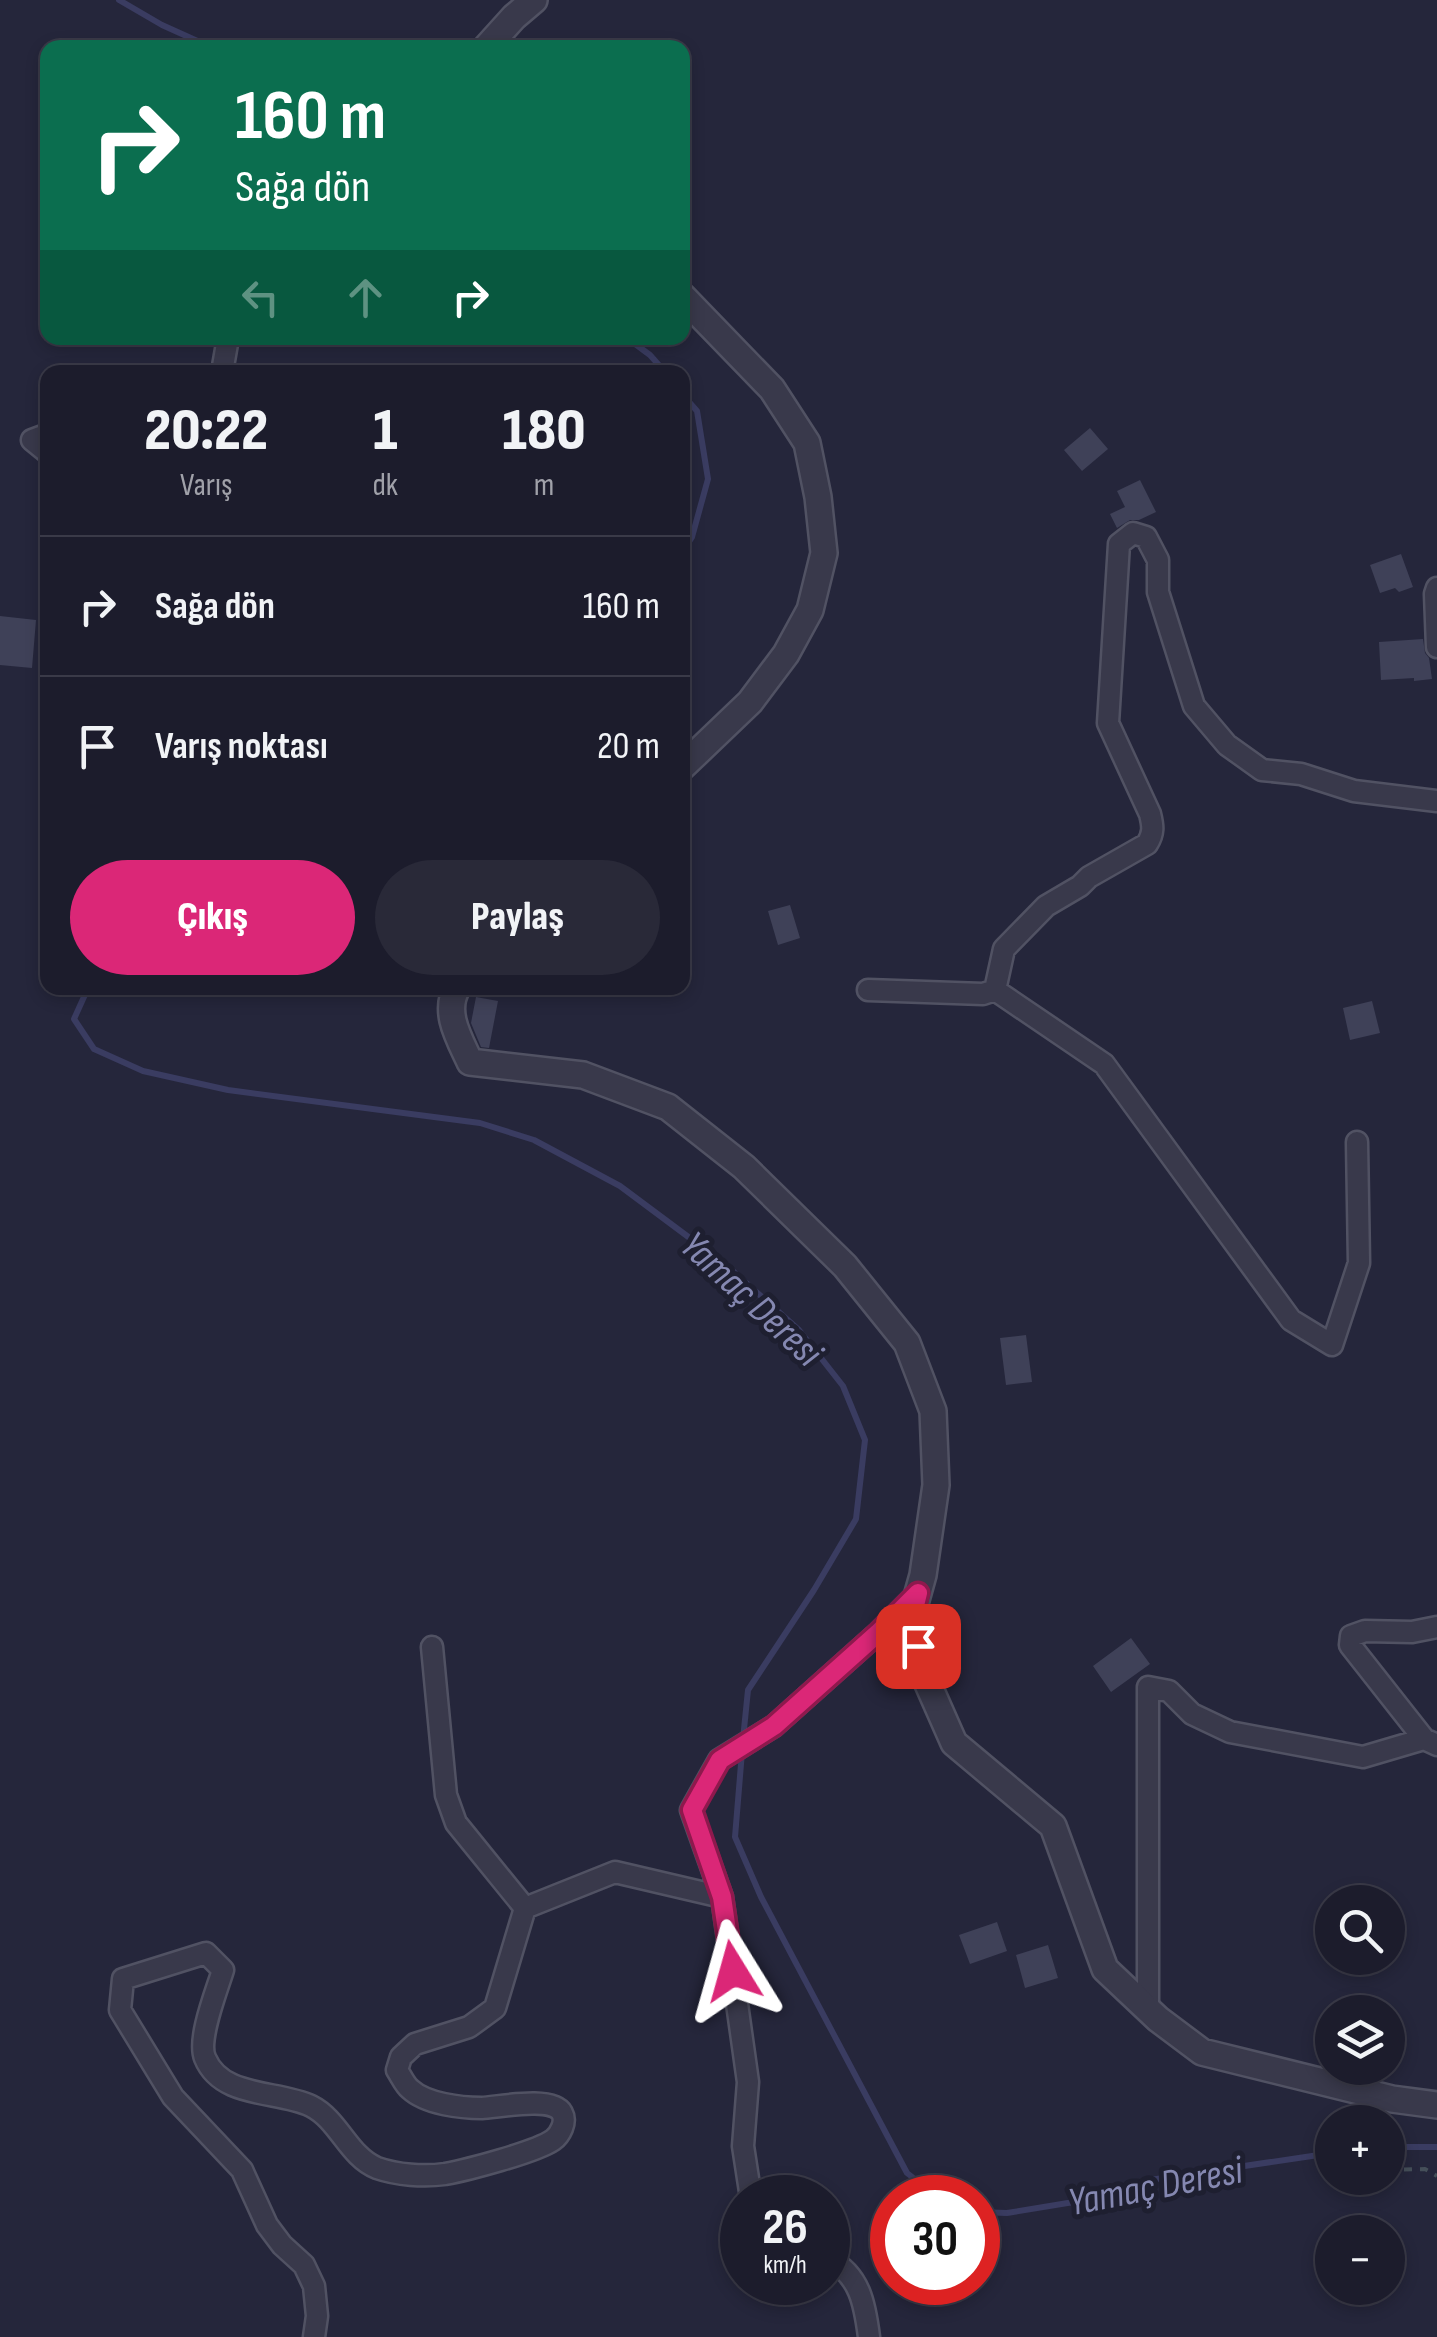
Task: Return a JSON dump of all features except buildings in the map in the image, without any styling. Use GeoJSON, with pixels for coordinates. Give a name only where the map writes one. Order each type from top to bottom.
{"type":"FeatureCollection","features":[{"type":"Feature","properties":{"kind":"street"},"geometry":{"type":"LineString","coordinates":[[493,40],[534,0]]}},
{"type":"Feature","properties":{"kind":"street"},"geometry":{"type":"LineString","coordinates":[[690,304],[772,389],[807,443],[824,553],[810,610],[786,654],[750,702],[690,759]]}},
{"type":"Feature","properties":{"kind":"street"},"geometry":{"type":"LineString","coordinates":[[995,990],[1004,949],[1046,906],[1147,844],[1152,837],[1150,814],[1108,723],[1120,544],[1133,533],[1146,537],[1158,560],[1158,592],[1194,706],[1226,744],[1262,770],[1301,774],[1354,792],[1437,801]]}},
{"type":"Feature","properties":{"kind":"street"},"geometry":{"type":"LineString","coordinates":[[1437,588],[1437,647]]}},
{"type":"Feature","properties":{"kind":"street"},"geometry":{"type":"LineString","coordinates":[[868,990],[983,994],[995,990]]}},
{"type":"Feature","properties":{"kind":"street"},"geometry":{"type":"LineString","coordinates":[[995,990],[1104,1064],[1291,1320],[1332,1345],[1359,1263],[1358,1142]]}},
{"type":"Feature","properties":{"kind":"street"},"geometry":{"type":"LineString","coordinates":[[453,995],[450,1000],[454,1028],[470,1062],[584,1076],[668,1107],[744,1167],[844,1266],[907,1343],[933,1410],[936,1485],[924,1575],[912,1618],[924,1675],[954,1743],[1053,1826],[1105,1969],[1148,2010],[1202,2052],[1392,2099],[1437,2105]]}},
{"type":"Feature","properties":{"kind":"street"},"geometry":{"type":"LineString","coordinates":[[747,2175],[743,2146],[748,2082],[722,1897],[692,1810],[720,1760],[774,1726],[918,1593]]}},
{"type":"Feature","properties":{"kind":"street"},"geometry":{"type":"LineString","coordinates":[[1148,2010],[1148,1687],[1169,1691],[1192,1714],[1230,1732],[1363,1757],[1430,1742],[1350,1645],[1351,1636],[1365,1631],[1412,1632],[1437,1627]]}},
{"type":"Feature","properties":{"kind":"street"},"geometry":{"type":"LineString","coordinates":[[432,1647],[446,1795],[456,1823],[524,1908]]}},
{"type":"Feature","properties":{"kind":"street"},"geometry":{"type":"LineString","coordinates":[[524,1908],[615,1872],[722,1897]]}},
{"type":"Feature","properties":{"kind":"street"},"geometry":{"type":"LineString","coordinates":[[314,2337],[314,2286],[304,2265],[282,2246],[267,2224],[242,2170],[173,2097],[120,2010],[123,1979],[206,1953],[222,1970],[202,2042],[204,2056],[215,2074],[244,2089],[309,2105],[326,2116],[355,2152],[375,2167],[412,2175],[444,2174],[535,2149],[556,2138],[563,2126],[564,2115],[559,2109],[540,2103],[479,2108],[439,2104],[410,2090],[397,2070],[401,2057],[416,2044],[470,2028],[495,2008],[524,1908]]}},
{"type":"Feature","properties":{"kind":"street"},"geometry":{"type":"LineString","coordinates":[[850,2276],[866,2308],[869,2337]]}},
{"type":"Feature","properties":{"kind":"path"},"geometry":{"type":"LineString","coordinates":[[1405,2170],[1425,2169],[1437,2176]]}},
{"type":"Feature","properties":{"kind":"waterway","name":"Yamaç Deresi"},"geometry":{"type":"LineString","coordinates":[[119,0],[195,40]]}},
{"type":"Feature","properties":{"kind":"waterway","name":"Yamaç Deresi"},"geometry":{"type":"LineString","coordinates":[[636,345],[659,365]]}},
{"type":"Feature","properties":{"kind":"waterway","name":"Yamaç Deresi"},"geometry":{"type":"LineString","coordinates":[[690,403],[697,411],[708,479],[690,540]]}},
{"type":"Feature","properties":{"kind":"waterway","name":"Yamaç Deresi"},"geometry":{"type":"LineString","coordinates":[[85,995],[74,1019],[94,1049],[143,1071],[228,1090],[480,1123],[534,1140],[620,1186],[726,1265],[799,1330],[843,1386],[865,1440],[856,1519],[748,1690],[743,1739]]}},
{"type":"Feature","properties":{"kind":"waterway","name":"Yamaç Deresi"},"geometry":{"type":"LineString","coordinates":[[742,1752],[735,1837],[761,1897],[910,2175]]}},
{"type":"Feature","properties":{"kind":"waterway","name":"Yamaç Deresi"},"geometry":{"type":"LineString","coordinates":[[1405,2147],[1437,2147]]}},
{"type":"Feature","properties":{"kind":"waterway","name":"Yamaç Deresi"},"geometry":{"type":"LineString","coordinates":[[1000,2213],[1086,2200],[1150,2180],[1315,2156]]}},
{"type":"Feature","properties":{"kind":"route"},"geometry":{"type":"LineString","coordinates":[[733,1971],[722,1897],[692,1810],[720,1760],[774,1726],[918,1593],[912,1618],[918,1646]]}}]}
